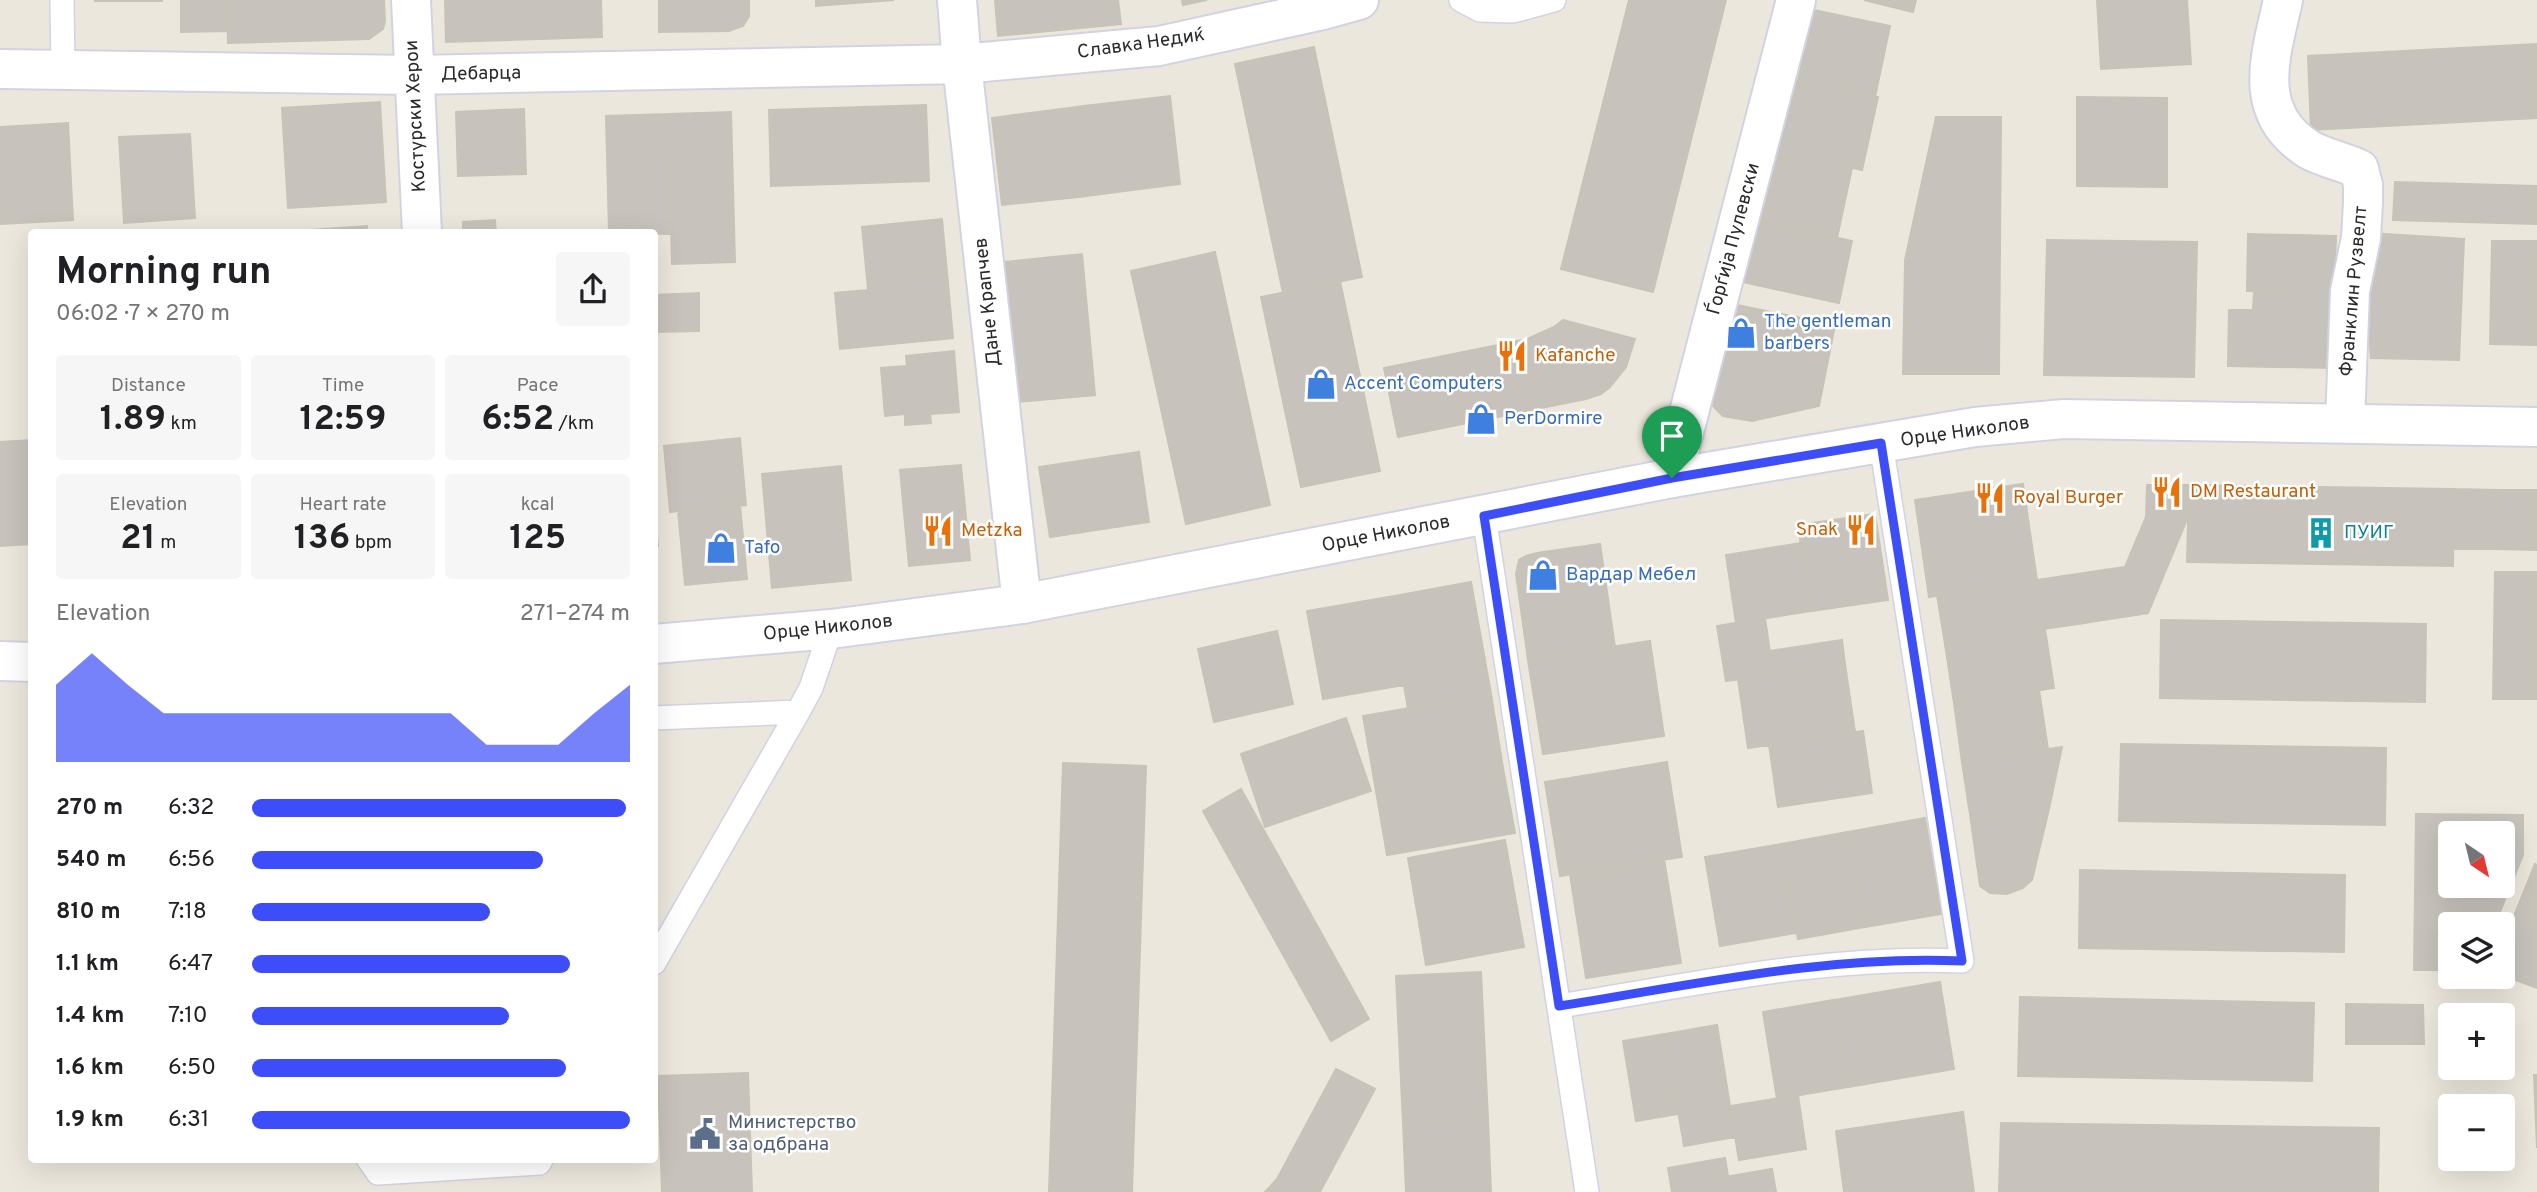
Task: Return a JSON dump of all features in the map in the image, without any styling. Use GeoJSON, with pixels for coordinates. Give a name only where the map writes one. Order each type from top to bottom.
{"type":"FeatureCollection","features":[{"type":"Feature","properties":{"kind":"street","name":"Костурски Херои"},"geometry":{"type":"LineString","coordinates":[[411,0],[422,229]]}},
{"type":"Feature","properties":{"kind":"street","name":"Дане Крапчев"},"geometry":{"type":"LineString","coordinates":[[957,0],[1022,604]]}},
{"type":"Feature","properties":{"kind":"street","name":"Славка Недиќ"},"geometry":{"type":"LineString","coordinates":[[962,64],[1159,46],[1359,0]]}},
{"type":"Feature","properties":{"kind":"street","name":"Ѓорѓиja Пулевски"},"geometry":{"type":"LineString","coordinates":[[1672,478],[1796,0]]}},
{"type":"Feature","properties":{"kind":"street","name":"Франклин Рузвелт"},"geometry":{"type":"LineString","coordinates":[[2283,0],[2273,44],[2268,96],[2286,130],[2309,150],[2359,169],[2363,185],[2361,238],[2350,291],[2345,423]]}},
{"type":"Feature","properties":{"kind":"street","name":"Дебарца"},"geometry":{"type":"LineString","coordinates":[[0,69],[414,75],[962,64]]}},
{"type":"Feature","properties":{"kind":"street","name":"Орце Николов"},"geometry":{"type":"LineString","coordinates":[[658,644],[831,629],[1022,604],[1672,478],[1975,427],[2064,419],[2537,427]]}},
{"type":"Feature","properties":{"kind":"lane"},"geometry":{"type":"LineString","coordinates":[[62,0],[63,70]]}},
{"type":"Feature","properties":{"kind":"lane"},"geometry":{"type":"LineString","coordinates":[[1461,0],[1480,10],[1513,11],[1554,0]]}},
{"type":"Feature","properties":{"kind":"lane"},"geometry":{"type":"LineString","coordinates":[[1559,1006],[1804,967],[1902,959],[1962,961],[1881,443]]}},
{"type":"Feature","properties":{"kind":"lane"},"geometry":{"type":"LineString","coordinates":[[1484,516],[1587,1192]]}},
{"type":"Feature","properties":{"kind":"lane"},"geometry":{"type":"LineString","coordinates":[[658,956],[811,688],[831,629]]}},
{"type":"Feature","properties":{"kind":"lane"},"geometry":{"type":"LineString","coordinates":[[658,718],[798,712]]}},
{"type":"Feature","properties":{"kind":"lane"},"geometry":{"type":"LineString","coordinates":[[371,1163],[378,1173],[539,1163]]}},
{"type":"Feature","properties":{"kind":"building"},"geometry":{"type":"Polygon","coordinates":[[[162,0],[162,1],[95,1],[162,0]]]}},
{"type":"Feature","properties":{"kind":"building"},"geometry":{"type":"Polygon","coordinates":[[[181,0],[227,0],[227,31],[181,32],[181,0]]]}},
{"type":"Feature","properties":{"kind":"building"},"geometry":{"type":"Polygon","coordinates":[[[227,0],[384,0],[385,21],[383,29],[369,39],[228,43],[227,0]]]}},
{"type":"Feature","properties":{"kind":"building"},"geometry":{"type":"Polygon","coordinates":[[[445,0],[601,0],[602,37],[446,42],[445,0]]]}},
{"type":"Feature","properties":{"kind":"building"},"geometry":{"type":"Polygon","coordinates":[[[659,0],[749,0],[749,16],[743,26],[729,31],[659,32],[659,0]]]}},
{"type":"Feature","properties":{"kind":"building"},"geometry":{"type":"Polygon","coordinates":[[[816,0],[894,0],[816,6],[816,0]]]}},
{"type":"Feature","properties":{"kind":"building"},"geometry":{"type":"Polygon","coordinates":[[[995,0],[1118,0],[1121,24],[998,36],[995,0]]]}},
{"type":"Feature","properties":{"kind":"building"},"geometry":{"type":"Polygon","coordinates":[[[1182,0],[1207,0],[1183,5],[1182,0]]]}},
{"type":"Feature","properties":{"kind":"building"},"geometry":{"type":"Polygon","coordinates":[[[1629,0],[1726,0],[1653,292],[1561,269],[1629,0]]]}},
{"type":"Feature","properties":{"kind":"building"},"geometry":{"type":"Polygon","coordinates":[[[1864,0],[1916,0],[1913,12],[1864,0]]]}},
{"type":"Feature","properties":{"kind":"building"},"geometry":{"type":"Polygon","coordinates":[[[2097,0],[2187,0],[2191,64],[2101,69],[2097,0]]]}},
{"type":"Feature","properties":{"kind":"building"},"geometry":{"type":"Polygon","coordinates":[[[1814,10],[1890,26],[1875,97],[1798,80],[1814,10]]]}},
{"type":"Feature","properties":{"kind":"building"},"geometry":{"type":"Polygon","coordinates":[[[2537,44],[2537,118],[2311,130],[2308,56],[2537,44]]]}},
{"type":"Feature","properties":{"kind":"building"},"geometry":{"type":"Polygon","coordinates":[[[1314,47],[1362,277],[1283,293],[1235,64],[1314,47]]]}},
{"type":"Feature","properties":{"kind":"building"},"geometry":{"type":"Polygon","coordinates":[[[1792,79],[1878,97],[1862,170],[1776,151],[1792,79]]]}},
{"type":"Feature","properties":{"kind":"building"},"geometry":{"type":"Polygon","coordinates":[[[1170,96],[1180,184],[1087,196],[1076,107],[1170,96]]]}},
{"type":"Feature","properties":{"kind":"building"},"geometry":{"type":"Polygon","coordinates":[[[2077,97],[2167,98],[2167,187],[2077,186],[2077,97]]]}},
{"type":"Feature","properties":{"kind":"building"},"geometry":{"type":"Polygon","coordinates":[[[380,102],[386,202],[288,208],[282,108],[380,102]]]}},
{"type":"Feature","properties":{"kind":"building"},"geometry":{"type":"Polygon","coordinates":[[[926,105],[929,181],[771,186],[769,110],[926,105]]]}},
{"type":"Feature","properties":{"kind":"building"},"geometry":{"type":"Polygon","coordinates":[[[1076,107],[1087,196],[1002,205],[992,118],[1076,107]]]}},
{"type":"Feature","properties":{"kind":"building"},"geometry":{"type":"Polygon","coordinates":[[[524,109],[526,174],[458,176],[456,112],[524,109]]]}},
{"type":"Feature","properties":{"kind":"building"},"geometry":{"type":"Polygon","coordinates":[[[731,112],[735,262],[672,264],[668,114],[731,112]]]}},
{"type":"Feature","properties":{"kind":"building"},"geometry":{"type":"Polygon","coordinates":[[[668,114],[671,234],[658,234],[658,229],[609,229],[606,116],[668,114]]]}},
{"type":"Feature","properties":{"kind":"building"},"geometry":{"type":"Polygon","coordinates":[[[1936,117],[2001,117],[1999,374],[1903,374],[1905,260],[1936,117]]]}},
{"type":"Feature","properties":{"kind":"building"},"geometry":{"type":"Polygon","coordinates":[[[68,123],[73,220],[0,224],[0,127],[68,123]]]}},
{"type":"Feature","properties":{"kind":"building"},"geometry":{"type":"Polygon","coordinates":[[[190,134],[195,218],[124,223],[119,137],[190,134]]]}},
{"type":"Feature","properties":{"kind":"building"},"geometry":{"type":"Polygon","coordinates":[[[1776,151],[1852,168],[1837,238],[1761,222],[1776,151]]]}},
{"type":"Feature","properties":{"kind":"building"},"geometry":{"type":"Polygon","coordinates":[[[2395,182],[2537,186],[2537,224],[2393,220],[2395,182]]]}},
{"type":"Feature","properties":{"kind":"building"},"geometry":{"type":"Polygon","coordinates":[[[942,219],[947,272],[867,279],[862,227],[942,219]]]}},
{"type":"Feature","properties":{"kind":"building"},"geometry":{"type":"Polygon","coordinates":[[[1751,219],[1852,241],[1839,303],[1738,281],[1751,219]]]}},
{"type":"Feature","properties":{"kind":"building"},"geometry":{"type":"Polygon","coordinates":[[[495,220],[496,229],[463,229],[463,222],[495,220]]]}},
{"type":"Feature","properties":{"kind":"building"},"geometry":{"type":"Polygon","coordinates":[[[367,226],[367,229],[323,229],[367,226]]]}},
{"type":"Feature","properties":{"kind":"building"},"geometry":{"type":"Polygon","coordinates":[[[2369,233],[2464,239],[2459,360],[2371,358],[2367,305],[2369,233]]]}},
{"type":"Feature","properties":{"kind":"building"},"geometry":{"type":"Polygon","coordinates":[[[2248,234],[2336,236],[2334,293],[2247,291],[2248,234]]]}},
{"type":"Feature","properties":{"kind":"building"},"geometry":{"type":"Polygon","coordinates":[[[2047,240],[2197,242],[2194,377],[2044,375],[2047,240]]]}},
{"type":"Feature","properties":{"kind":"building"},"geometry":{"type":"Polygon","coordinates":[[[2492,241],[2537,241],[2537,345],[2490,344],[2492,241]]]}},
{"type":"Feature","properties":{"kind":"building"},"geometry":{"type":"Polygon","coordinates":[[[1215,252],[1270,505],[1186,524],[1131,271],[1215,252]]]}},
{"type":"Feature","properties":{"kind":"building"},"geometry":{"type":"Polygon","coordinates":[[[1082,254],[1095,395],[1018,402],[1005,262],[1082,254]]]}},
{"type":"Feature","properties":{"kind":"building"},"geometry":{"type":"Polygon","coordinates":[[[947,272],[953,338],[840,349],[835,293],[868,290],[867,279],[947,272]]]}},
{"type":"Feature","properties":{"kind":"building","name":"Accent Computers"},"geometry":{"type":"Polygon","coordinates":[[[1340,281],[1380,471],[1301,487],[1261,297],[1340,281]]]}},
{"type":"Feature","properties":{"kind":"building"},"geometry":{"type":"Polygon","coordinates":[[[2254,292],[2334,293],[2332,368],[2228,366],[2229,310],[2253,310],[2254,292]]]}},
{"type":"Feature","properties":{"kind":"building"},"geometry":{"type":"Polygon","coordinates":[[[699,293],[699,331],[658,332],[658,295],[699,293]]]}},
{"type":"Feature","properties":{"kind":"building"},"geometry":{"type":"Polygon","coordinates":[[[1732,304],[1835,325],[1819,406],[1752,421],[1723,416],[1711,404],[1732,304]]]}},
{"type":"Feature","properties":{"kind":"building"},"geometry":{"type":"Polygon","coordinates":[[[1563,320],[1635,339],[1626,367],[1601,394],[1398,437],[1384,368],[1527,339],[1563,320]]]}},
{"type":"Feature","properties":{"kind":"building"},"geometry":{"type":"Polygon","coordinates":[[[954,351],[959,412],[930,414],[931,423],[905,425],[905,414],[885,416],[881,368],[907,366],[906,356],[954,351]]]}},
{"type":"Feature","properties":{"kind":"building"},"geometry":{"type":"Polygon","coordinates":[[[740,438],[746,505],[670,512],[664,446],[740,438]]]}},
{"type":"Feature","properties":{"kind":"building"},"geometry":{"type":"Polygon","coordinates":[[[28,440],[28,544],[0,546],[0,442],[28,440]]]}},
{"type":"Feature","properties":{"kind":"building"},"geometry":{"type":"Polygon","coordinates":[[[1139,452],[1149,522],[1050,537],[1039,467],[1139,452]]]}},
{"type":"Feature","properties":{"kind":"building"},"geometry":{"type":"Polygon","coordinates":[[[961,465],[970,560],[909,566],[900,470],[961,465]]]}},
{"type":"Feature","properties":{"kind":"building"},"geometry":{"type":"Polygon","coordinates":[[[841,466],[851,580],[772,588],[762,474],[841,466]]]}},
{"type":"Feature","properties":{"kind":"building"},"geometry":{"type":"Polygon","coordinates":[[[2023,484],[2037,580],[1929,597],[1915,500],[2023,484]]]}},
{"type":"Feature","properties":{"kind":"building"},"geometry":{"type":"Polygon","coordinates":[[[2147,485],[2189,485],[2188,517],[2148,613],[2084,623],[2104,570],[2125,567],[2146,517],[2147,485]]]}},
{"type":"Feature","properties":{"kind":"building","name":"ПУИГ"},"geometry":{"type":"Polygon","coordinates":[[[2189,485],[2454,489],[2453,566],[2187,562],[2189,485]]]}},
{"type":"Feature","properties":{"kind":"building"},"geometry":{"type":"Polygon","coordinates":[[[2454,489],[2497,490],[2496,549],[2453,549],[2454,489]]]}},
{"type":"Feature","properties":{"kind":"building"},"geometry":{"type":"Polygon","coordinates":[[[2497,490],[2537,490],[2537,550],[2496,549],[2497,490]]]}},
{"type":"Feature","properties":{"kind":"building"},"geometry":{"type":"Polygon","coordinates":[[[740,505],[747,579],[685,585],[678,511],[740,505]]]}},
{"type":"Feature","properties":{"kind":"building"},"geometry":{"type":"Polygon","coordinates":[[[1875,514],[1888,600],[1811,611],[1798,525],[1875,514]]]}},
{"type":"Feature","properties":{"kind":"building"},"geometry":{"type":"Polygon","coordinates":[[[1801,543],[1811,611],[1736,623],[1726,555],[1801,543]]]}},
{"type":"Feature","properties":{"kind":"building"},"geometry":{"type":"Polygon","coordinates":[[[1600,544],[1615,647],[1528,660],[1516,574],[1519,560],[1537,553],[1600,544]]]}},
{"type":"Feature","properties":{"kind":"building"},"geometry":{"type":"Polygon","coordinates":[[[2104,570],[2084,623],[1945,644],[1937,595],[2104,570]]]}},
{"type":"Feature","properties":{"kind":"building"},"geometry":{"type":"Polygon","coordinates":[[[2495,572],[2537,572],[2537,699],[2493,699],[2495,572]]]}},
{"type":"Feature","properties":{"kind":"building"},"geometry":{"type":"Polygon","coordinates":[[[1471,582],[1491,694],[1408,709],[1389,597],[1471,582]]]}},
{"type":"Feature","properties":{"kind":"building"},"geometry":{"type":"Polygon","coordinates":[[[1389,597],[1404,685],[1323,699],[1307,611],[1389,597]]]}},
{"type":"Feature","properties":{"kind":"building"},"geometry":{"type":"Polygon","coordinates":[[[1765,618],[1773,674],[1726,681],[1717,626],[1765,618]]]}},
{"type":"Feature","properties":{"kind":"building"},"geometry":{"type":"Polygon","coordinates":[[[2161,620],[2426,624],[2425,702],[2160,698],[2161,620]]]}},
{"type":"Feature","properties":{"kind":"building"},"geometry":{"type":"Polygon","coordinates":[[[2045,629],[2054,688],[1954,703],[1945,644],[2045,629]]]}},
{"type":"Feature","properties":{"kind":"building"},"geometry":{"type":"Polygon","coordinates":[[[1277,631],[1293,704],[1214,722],[1198,649],[1277,631]]]}},
{"type":"Feature","properties":{"kind":"building"},"geometry":{"type":"Polygon","coordinates":[[[1842,640],[1845,664],[1773,674],[1769,651],[1842,640]]]}},
{"type":"Feature","properties":{"kind":"building"},"geometry":{"type":"Polygon","coordinates":[[[1650,641],[1664,736],[1543,754],[1528,660],[1650,641]]]}},
{"type":"Feature","properties":{"kind":"building"},"geometry":{"type":"Polygon","coordinates":[[[1845,664],[1855,732],[1748,748],[1738,679],[1845,664]]]}},
{"type":"Feature","properties":{"kind":"building"},"geometry":{"type":"Polygon","coordinates":[[[2039,690],[2048,749],[1962,762],[1954,703],[2039,690]]]}},
{"type":"Feature","properties":{"kind":"building"},"geometry":{"type":"Polygon","coordinates":[[[1491,694],[1504,774],[1377,797],[1363,716],[1491,694]]]}},
{"type":"Feature","properties":{"kind":"building"},"geometry":{"type":"Polygon","coordinates":[[[1346,718],[1371,791],[1265,827],[1241,754],[1346,718]]]}},
{"type":"Feature","properties":{"kind":"building"},"geometry":{"type":"Polygon","coordinates":[[[1863,731],[1872,793],[1778,807],[1769,745],[1863,731]]]}},
{"type":"Feature","properties":{"kind":"building"},"geometry":{"type":"Polygon","coordinates":[[[2121,744],[2386,748],[2385,825],[2119,821],[2121,744]]]}},
{"type":"Feature","properties":{"kind":"building"},"geometry":{"type":"Polygon","coordinates":[[[2062,747],[2049,809],[1971,821],[1962,762],[2062,747]]]}},
{"type":"Feature","properties":{"kind":"building"},"geometry":{"type":"Polygon","coordinates":[[[1667,762],[1682,857],[1560,876],[1545,782],[1667,762]]]}},
{"type":"Feature","properties":{"kind":"building"},"geometry":{"type":"Polygon","coordinates":[[[1063,763],[1146,766],[1132,1192],[1049,1192],[1063,763]]]}},
{"type":"Feature","properties":{"kind":"building"},"geometry":{"type":"Polygon","coordinates":[[[1504,774],[1515,833],[1387,855],[1377,797],[1504,774]]]}},
{"type":"Feature","properties":{"kind":"building"},"geometry":{"type":"Polygon","coordinates":[[[1241,789],[1369,1019],[1331,1041],[1203,811],[1241,789]]]}},
{"type":"Feature","properties":{"kind":"building"},"geometry":{"type":"Polygon","coordinates":[[[2049,809],[2032,880],[2023,888],[2007,894],[1990,893],[1980,886],[1971,821],[2049,809]]]}},
{"type":"Feature","properties":{"kind":"building"},"geometry":{"type":"Polygon","coordinates":[[[2416,814],[2523,815],[2523,855],[2515,875],[2515,821],[2438,821],[2438,898],[2506,898],[2500,912],[2438,912],[2438,970],[2414,970],[2416,814]]]}},
{"type":"Feature","properties":{"kind":"building"},"geometry":{"type":"Polygon","coordinates":[[[1925,818],[1941,914],[1865,927],[1848,832],[1925,818]]]}},
{"type":"Feature","properties":{"kind":"building"},"geometry":{"type":"Polygon","coordinates":[[[1848,832],[1865,927],[1798,939],[1781,844],[1848,832]]]}},
{"type":"Feature","properties":{"kind":"building"},"geometry":{"type":"Polygon","coordinates":[[[1505,840],[1524,947],[1426,965],[1408,858],[1505,840]]]}},
{"type":"Feature","properties":{"kind":"building"},"geometry":{"type":"Polygon","coordinates":[[[1781,844],[1796,933],[1720,946],[1705,857],[1781,844]]]}},
{"type":"Feature","properties":{"kind":"building"},"geometry":{"type":"Polygon","coordinates":[[[1664,859],[1681,963],[1586,978],[1570,874],[1664,859]]]}},
{"type":"Feature","properties":{"kind":"building"},"geometry":{"type":"Polygon","coordinates":[[[2535,864],[2537,988],[2515,980],[2515,914],[2535,864]]]}},
{"type":"Feature","properties":{"kind":"building"},"geometry":{"type":"Polygon","coordinates":[[[2080,870],[2345,875],[2344,952],[2079,948],[2080,870]]]}},
{"type":"Feature","properties":{"kind":"building"},"geometry":{"type":"Polygon","coordinates":[[[1481,972],[1488,1119],[1403,1123],[1396,976],[1481,972]]]}},
{"type":"Feature","properties":{"kind":"building"},"geometry":{"type":"Polygon","coordinates":[[[1940,982],[1954,1069],[1848,1087],[1834,1000],[1940,982]]]}},
{"type":"Feature","properties":{"kind":"building"},"geometry":{"type":"Polygon","coordinates":[[[2020,997],[2314,1003],[2312,1081],[2018,1076],[2020,997]]]}},
{"type":"Feature","properties":{"kind":"building"},"geometry":{"type":"Polygon","coordinates":[[[1834,1000],[1848,1087],[1777,1099],[1763,1012],[1834,1000]]]}},
{"type":"Feature","properties":{"kind":"building"},"geometry":{"type":"Polygon","coordinates":[[[2346,1004],[2423,1005],[2424,1044],[2346,1044],[2346,1004]]]}},
{"type":"Feature","properties":{"kind":"building"},"geometry":{"type":"Polygon","coordinates":[[[1717,1025],[1735,1137],[1684,1146],[1665,1034],[1717,1025]]]}},
{"type":"Feature","properties":{"kind":"building"},"geometry":{"type":"Polygon","coordinates":[[[1665,1034],[1678,1114],[1636,1121],[1623,1041],[1665,1034]]]}},
{"type":"Feature","properties":{"kind":"building"},"geometry":{"type":"Polygon","coordinates":[[[1336,1069],[1375,1089],[1320,1192],[1265,1192],[1277,1179],[1336,1069]]]}},
{"type":"Feature","properties":{"kind":"building","name":"Министерство за одбрана"},"geometry":{"type":"Polygon","coordinates":[[[748,1073],[752,1192],[662,1192],[658,1076],[748,1073]]]}},
{"type":"Feature","properties":{"kind":"building"},"geometry":{"type":"Polygon","coordinates":[[[2534,1075],[2537,1075],[2537,1148],[2534,1075]]]}},
{"type":"Feature","properties":{"kind":"building"},"geometry":{"type":"Polygon","coordinates":[[[1798,1095],[1806,1149],[1739,1160],[1730,1106],[1798,1095]]]}},
{"type":"Feature","properties":{"kind":"building"},"geometry":{"type":"Polygon","coordinates":[[[1963,1112],[1974,1192],[1844,1192],[1836,1131],[1963,1112]]]}},
{"type":"Feature","properties":{"kind":"building"},"geometry":{"type":"Polygon","coordinates":[[[1488,1119],[1491,1192],[1406,1192],[1403,1123],[1488,1119]]]}},
{"type":"Feature","properties":{"kind":"building"},"geometry":{"type":"Polygon","coordinates":[[[2001,1123],[2379,1128],[2378,1192],[1999,1192],[2001,1123]]]}},
{"type":"Feature","properties":{"kind":"building"},"geometry":{"type":"Polygon","coordinates":[[[1725,1158],[1728,1176],[1719,1178],[1721,1192],[1672,1192],[1668,1168],[1725,1158]]]}},
{"type":"Feature","properties":{"kind":"building"},"geometry":{"type":"Polygon","coordinates":[[[1772,1169],[1776,1192],[1721,1192],[1719,1178],[1772,1169]]]}},
{"type":"Feature","properties":{"kind":"place","name":"The gentleman barbers"},"geometry":{"type":"Point","coordinates":[1741,333]}},
{"type":"Feature","properties":{"kind":"place","name":"Kafanche"},"geometry":{"type":"Point","coordinates":[1512,356]}},
{"type":"Feature","properties":{"kind":"place","name":"Accent Computers"},"geometry":{"type":"Point","coordinates":[1321,384]}},
{"type":"Feature","properties":{"kind":"place","name":"PerDormire"},"geometry":{"type":"Point","coordinates":[1481,419]}},
{"type":"Feature","properties":{"kind":"place","name":"DM Restaurant"},"geometry":{"type":"Point","coordinates":[2167,492]}},
{"type":"Feature","properties":{"kind":"place","name":"Royal Burger"},"geometry":{"type":"Point","coordinates":[1990,498]}},
{"type":"Feature","properties":{"kind":"place","name":"Snak"},"geometry":{"type":"Point","coordinates":[1861,530]}},
{"type":"Feature","properties":{"kind":"place","name":"Metzka"},"geometry":{"type":"Point","coordinates":[938,531]}},
{"type":"Feature","properties":{"kind":"place","name":"ПУИГ"},"geometry":{"type":"Point","coordinates":[2321,533]}},
{"type":"Feature","properties":{"kind":"place","name":"Tafo"},"geometry":{"type":"Point","coordinates":[721,548]}},
{"type":"Feature","properties":{"kind":"place","name":"Вардар Мебел"},"geometry":{"type":"Point","coordinates":[1543,575]}},
{"type":"Feature","properties":{"kind":"place","name":"Министерство за одбрана"},"geometry":{"type":"Point","coordinates":[705,1134]}},
{"type":"Feature","properties":{"kind":"route"},"geometry":{"type":"LineString","coordinates":[[1881,443],[1962,961],[1902,959],[1804,967],[1559,1006],[1484,516],[1672,478],[1881,443]]}}]}
